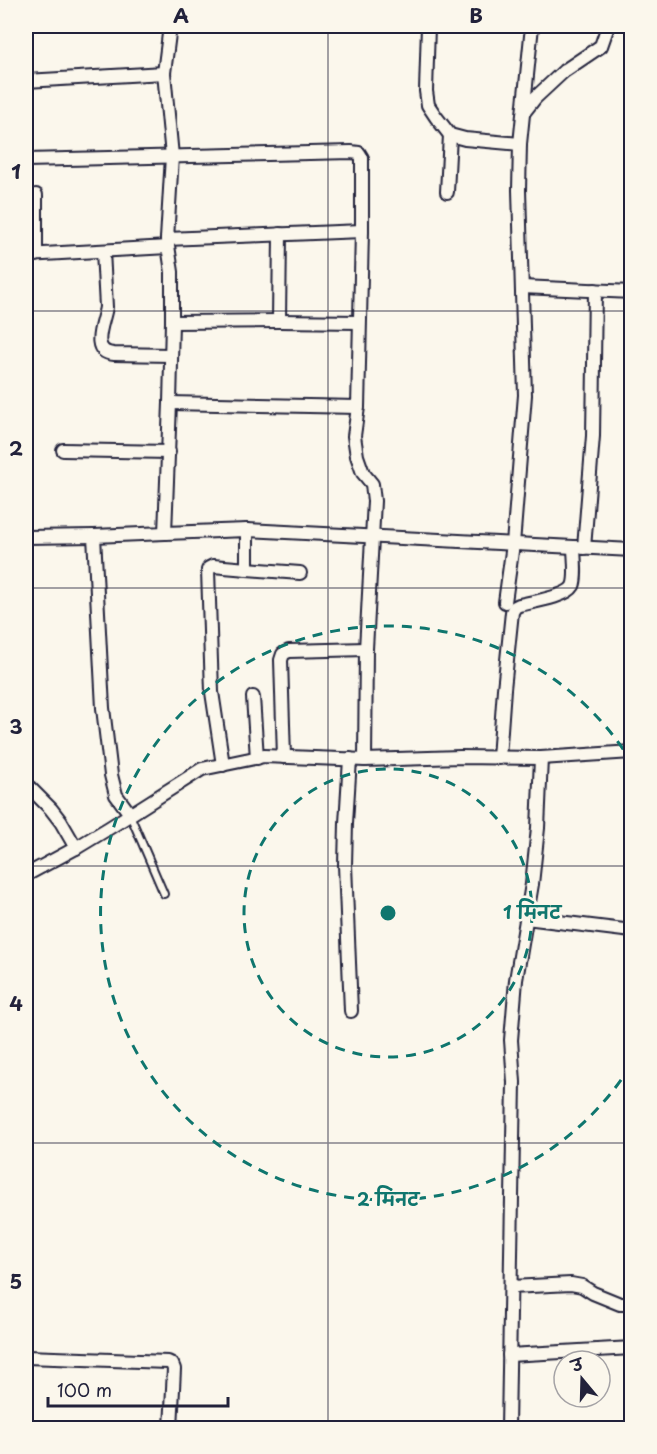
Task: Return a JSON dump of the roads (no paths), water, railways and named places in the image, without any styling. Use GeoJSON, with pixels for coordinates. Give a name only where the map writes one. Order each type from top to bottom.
{"type":"FeatureCollection","features":[{"type":"Feature","properties":{"kind":"street"},"geometry":{"type":"LineString","coordinates":[[165,534],[172,322],[172,272],[167,243],[172,156],[164,73],[170,26]]}},
{"type":"Feature","properties":{"kind":"street"},"geometry":{"type":"LineString","coordinates":[[428,26],[426,91],[428,105],[450,135],[465,139],[520,144]]}},
{"type":"Feature","properties":{"kind":"street"},"geometry":{"type":"LineString","coordinates":[[505,602],[513,544],[525,395],[519,190],[520,144],[532,26]]}},
{"type":"Feature","properties":{"kind":"street"},"geometry":{"type":"LineString","coordinates":[[523,113],[535,98],[564,71],[601,46],[608,26]]}},
{"type":"Feature","properties":{"kind":"street"},"geometry":{"type":"LineString","coordinates":[[26,81],[164,73]]}},
{"type":"Feature","properties":{"kind":"street"},"geometry":{"type":"LineString","coordinates":[[447,192],[450,135]]}},
{"type":"Feature","properties":{"kind":"street"},"geometry":{"type":"LineString","coordinates":[[26,159],[351,152],[359,153],[362,158],[358,407],[354,436],[357,456],[363,473],[372,484],[374,501],[366,649],[365,760]]}},
{"type":"Feature","properties":{"kind":"street"},"geometry":{"type":"LineString","coordinates":[[36,195],[31,255],[280,234],[362,231]]}},
{"type":"Feature","properties":{"kind":"street"},"geometry":{"type":"LineString","coordinates":[[279,321],[280,234]]}},
{"type":"Feature","properties":{"kind":"street"},"geometry":{"type":"LineString","coordinates":[[102,250],[106,307],[100,330],[103,351],[108,354],[171,355]]}},
{"type":"Feature","properties":{"kind":"street"},"geometry":{"type":"LineString","coordinates":[[522,287],[632,292]]}},
{"type":"Feature","properties":{"kind":"street"},"geometry":{"type":"LineString","coordinates":[[499,758],[504,689],[514,607],[564,593],[573,587],[575,579],[592,436],[595,290]]}},
{"type":"Feature","properties":{"kind":"street"},"geometry":{"type":"LineString","coordinates":[[172,322],[359,322]]}},
{"type":"Feature","properties":{"kind":"street"},"geometry":{"type":"LineString","coordinates":[[170,403],[358,407]]}},
{"type":"Feature","properties":{"kind":"street"},"geometry":{"type":"LineString","coordinates":[[63,450],[169,452]]}},
{"type":"Feature","properties":{"kind":"street"},"geometry":{"type":"LineString","coordinates":[[26,537],[247,530],[632,550]]}},
{"type":"Feature","properties":{"kind":"street"},"geometry":{"type":"LineString","coordinates":[[246,569],[247,530]]}},
{"type":"Feature","properties":{"kind":"street"},"geometry":{"type":"LineString","coordinates":[[94,536],[103,708],[110,764],[116,795],[130,814]]}},
{"type":"Feature","properties":{"kind":"street"},"geometry":{"type":"LineString","coordinates":[[223,765],[212,692],[208,570],[213,566],[300,573]]}},
{"type":"Feature","properties":{"kind":"street"},"geometry":{"type":"LineString","coordinates":[[284,757],[281,660],[283,654],[289,651],[366,649]]}},
{"type":"Feature","properties":{"kind":"street"},"geometry":{"type":"LineString","coordinates":[[253,697],[256,758]]}},
{"type":"Feature","properties":{"kind":"street"},"geometry":{"type":"LineString","coordinates":[[26,875],[76,848],[202,769],[264,756],[365,760],[460,757],[541,758],[632,752]]}},
{"type":"Feature","properties":{"kind":"street"},"geometry":{"type":"LineString","coordinates":[[508,1428],[514,1082],[511,1040],[516,980],[532,884],[538,828],[541,758]]}},
{"type":"Feature","properties":{"kind":"street"},"geometry":{"type":"LineString","coordinates":[[350,759],[345,865],[351,1011]]}},
{"type":"Feature","properties":{"kind":"street"},"geometry":{"type":"LineString","coordinates":[[26,784],[51,809],[76,848]]}},
{"type":"Feature","properties":{"kind":"street"},"geometry":{"type":"LineString","coordinates":[[526,918],[632,931]]}},
{"type":"Feature","properties":{"kind":"street"},"geometry":{"type":"LineString","coordinates":[[511,1287],[571,1284],[582,1286],[592,1293],[620,1304],[632,1304]]}},
{"type":"Feature","properties":{"kind":"street"},"geometry":{"type":"LineString","coordinates":[[510,1355],[632,1348]]}},
{"type":"Feature","properties":{"kind":"street"},"geometry":{"type":"LineString","coordinates":[[26,1357],[168,1362],[174,1369],[171,1428]]}},
{"type":"Feature","properties":{"kind":"lane"},"geometry":{"type":"LineString","coordinates":[[130,814],[164,894]]}}]}
